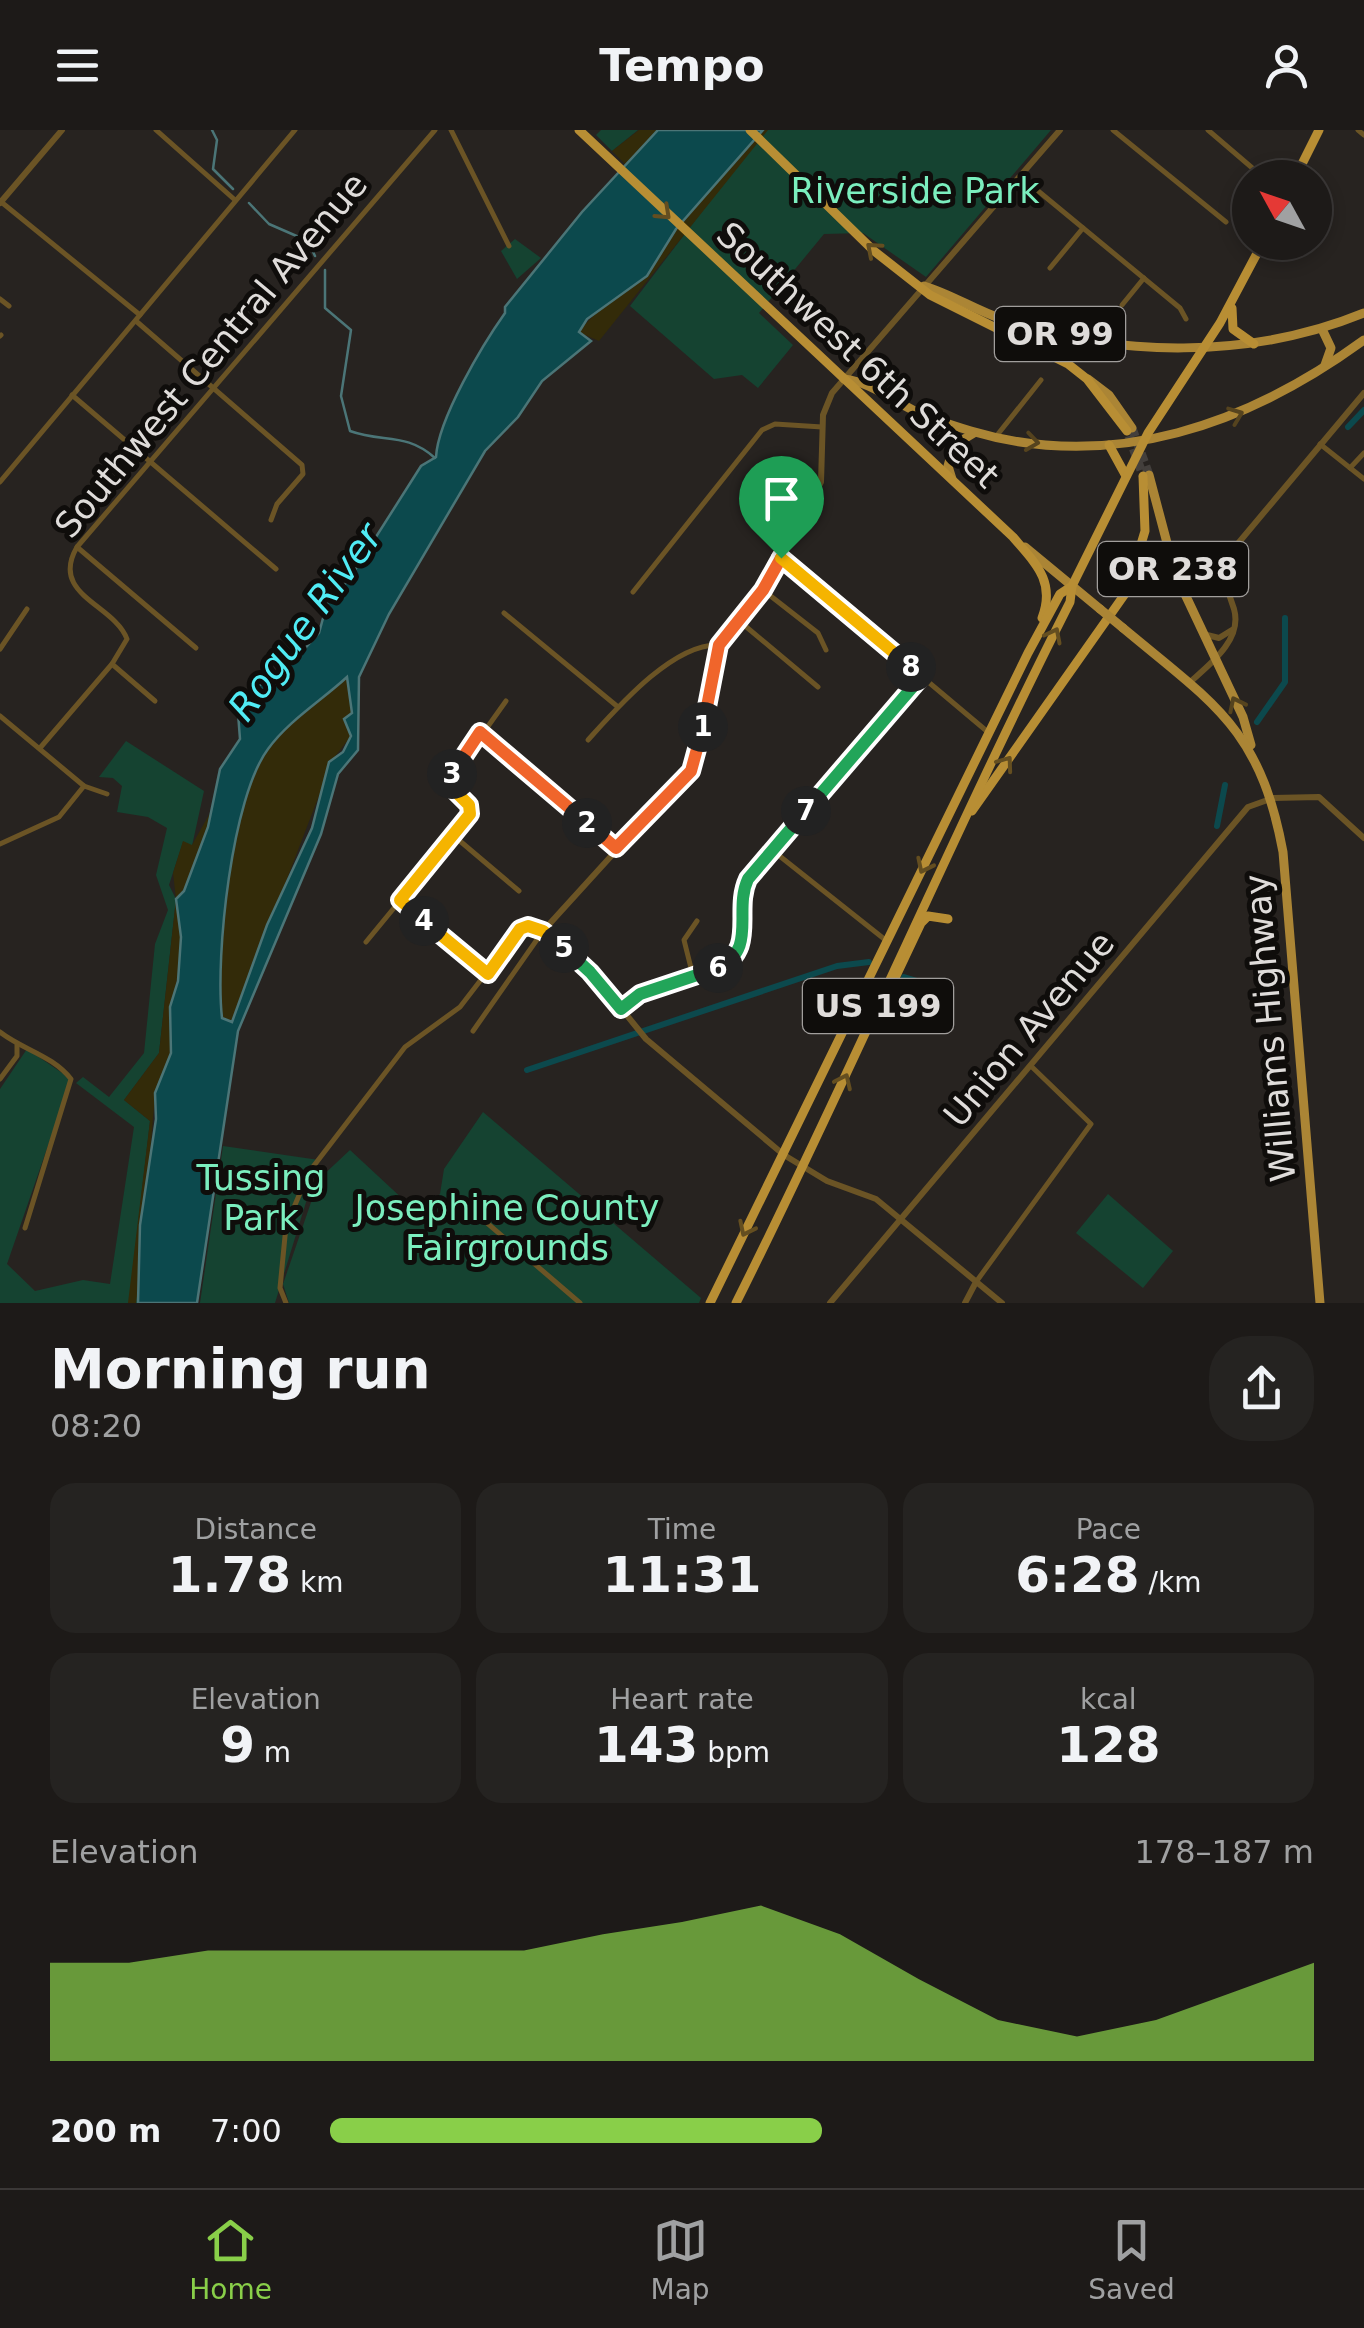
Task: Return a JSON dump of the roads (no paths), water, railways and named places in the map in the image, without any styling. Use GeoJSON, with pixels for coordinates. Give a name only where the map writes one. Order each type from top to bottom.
{"type":"FeatureCollection","features":[{"type":"Feature","properties":{"kind":"highway","name":"Southwest 6th Street"},"geometry":{"type":"LineString","coordinates":[[579,130],[1013,536]]}},
{"type":"Feature","properties":{"kind":"highway","name":"OR 99"},"geometry":{"type":"LineString","coordinates":[[750,130],[874,251],[924,286]]}},
{"type":"Feature","properties":{"kind":"highway"},"geometry":{"type":"LineString","coordinates":[[1304,160],[1318,130]]}},
{"type":"Feature","properties":{"kind":"highway","name":"US 199"},"geometry":{"type":"LineString","coordinates":[[736,1303],[803,1169],[951,843],[1070,602],[1072,586],[1126,476],[1254,260]]}},
{"type":"Feature","properties":{"kind":"highway"},"geometry":{"type":"LineString","coordinates":[[924,286],[930,295],[1034,345],[1087,379],[1130,430]]}},
{"type":"Feature","properties":{"kind":"highway"},"geometry":{"type":"LineString","coordinates":[[1236,296],[1230,313],[1233,329],[1254,344]]}},
{"type":"Feature","properties":{"kind":"highway"},"geometry":{"type":"LineString","coordinates":[[1108,445],[1126,476]]}},
{"type":"Feature","properties":{"kind":"highway"},"geometry":{"type":"LineString","coordinates":[[951,843],[1127,591],[1145,530],[1146,476]]}},
{"type":"Feature","properties":{"kind":"highway"},"geometry":{"type":"LineString","coordinates":[[1013,536],[1044,573],[1048,590],[1028,653]]}},
{"type":"Feature","properties":{"kind":"highway","name":"US 199"},"geometry":{"type":"LineString","coordinates":[[710,1303],[1028,653],[1060,594],[1072,586]]}},
{"type":"Feature","properties":{"kind":"highway"},"geometry":{"type":"LineString","coordinates":[[873,1016],[893,987],[922,923],[928,916],[948,920]]}},
{"type":"Feature","properties":{"kind":"main road","name":"OR 99"},"geometry":{"type":"LineString","coordinates":[[924,286],[1002,319],[1061,334],[1148,346],[1254,344],[1322,329],[1364,313]]}},
{"type":"Feature","properties":{"kind":"main road"},"geometry":{"type":"LineString","coordinates":[[1321,372],[1331,354],[1322,329]]}},
{"type":"Feature","properties":{"kind":"main road"},"geometry":{"type":"LineString","coordinates":[[842,379],[860,381],[912,410],[996,437],[1068,446],[1108,445],[1144,441],[1233,417],[1321,372],[1364,340]]}},
{"type":"Feature","properties":{"kind":"main road"},"geometry":{"type":"LineString","coordinates":[[952,482],[949,455],[962,438],[976,432]]}},
{"type":"Feature","properties":{"kind":"main road","name":"Williams Highway"},"geometry":{"type":"LineString","coordinates":[[1146,476],[1162,538],[1199,629],[1243,717],[1253,753],[1273,798],[1283,852],[1320,1303]]}},
{"type":"Feature","properties":{"kind":"main road","name":"Southwest 6th Street"},"geometry":{"type":"LineString","coordinates":[[1013,536],[1072,586]]}},
{"type":"Feature","properties":{"kind":"main road","name":"Williams Highway"},"geometry":{"type":"LineString","coordinates":[[1072,586],[1189,683],[1224,716],[1253,753]]}},
{"type":"Feature","properties":{"kind":"street"},"geometry":{"type":"LineString","coordinates":[[62,130],[0,202],[138,317],[304,468],[271,520]]}},
{"type":"Feature","properties":{"kind":"street"},"geometry":{"type":"LineString","coordinates":[[156,130],[235,200]]}},
{"type":"Feature","properties":{"kind":"street"},"geometry":{"type":"LineString","coordinates":[[0,482],[294,130]]}},
{"type":"Feature","properties":{"kind":"street","name":"Southwest Central Avenue"},"geometry":{"type":"LineString","coordinates":[[112,664],[127,639],[124,630],[79,593],[70,569],[78,547],[211,386],[434,130]]}},
{"type":"Feature","properties":{"kind":"street"},"geometry":{"type":"LineString","coordinates":[[452,130],[508,246]]}},
{"type":"Feature","properties":{"kind":"street"},"geometry":{"type":"LineString","coordinates":[[473,1032],[543,931],[693,766],[719,645],[763,590],[821,482],[825,458],[822,427],[828,400],[842,379],[1060,130]]}},
{"type":"Feature","properties":{"kind":"street"},"geometry":{"type":"LineString","coordinates":[[1113,130],[1226,222]]}},
{"type":"Feature","properties":{"kind":"street"},"geometry":{"type":"LineString","coordinates":[[1208,130],[1243,160]]}},
{"type":"Feature","properties":{"kind":"street"},"geometry":{"type":"LineString","coordinates":[[1358,130],[1364,135]]}},
{"type":"Feature","properties":{"kind":"street"},"geometry":{"type":"LineString","coordinates":[[1020,176],[1144,278],[1186,318]]}},
{"type":"Feature","properties":{"kind":"street"},"geometry":{"type":"LineString","coordinates":[[1050,268],[1083,228]]}},
{"type":"Feature","properties":{"kind":"street"},"geometry":{"type":"LineString","coordinates":[[1122,305],[1144,278]]}},
{"type":"Feature","properties":{"kind":"street"},"geometry":{"type":"LineString","coordinates":[[0,299],[8,306]]}},
{"type":"Feature","properties":{"kind":"street"},"geometry":{"type":"LineString","coordinates":[[996,437],[1041,380]]}},
{"type":"Feature","properties":{"kind":"street"},"geometry":{"type":"LineString","coordinates":[[1189,683],[1214,661],[1233,628],[1235,618],[1224,576],[1230,554],[1364,393]]}},
{"type":"Feature","properties":{"kind":"street"},"geometry":{"type":"LineString","coordinates":[[72,395],[276,569]]}},
{"type":"Feature","properties":{"kind":"street"},"geometry":{"type":"LineString","coordinates":[[633,592],[762,430],[775,424],[822,427]]}},
{"type":"Feature","properties":{"kind":"street"},"geometry":{"type":"LineString","coordinates":[[1320,444],[1364,479]]}},
{"type":"Feature","properties":{"kind":"street"},"geometry":{"type":"LineString","coordinates":[[1350,468],[1364,453]]}},
{"type":"Feature","properties":{"kind":"street"},"geometry":{"type":"LineString","coordinates":[[2,463],[10,470]]}},
{"type":"Feature","properties":{"kind":"street"},"geometry":{"type":"LineString","coordinates":[[78,547],[196,648]]}},
{"type":"Feature","properties":{"kind":"street"},"geometry":{"type":"LineString","coordinates":[[781,558],[989,733]]}},
{"type":"Feature","properties":{"kind":"street"},"geometry":{"type":"LineString","coordinates":[[763,590],[818,633],[826,650]]}},
{"type":"Feature","properties":{"kind":"street"},"geometry":{"type":"LineString","coordinates":[[0,648],[27,608]]}},
{"type":"Feature","properties":{"kind":"street"},"geometry":{"type":"LineString","coordinates":[[504,612],[618,707]]}},
{"type":"Feature","properties":{"kind":"street"},"geometry":{"type":"LineString","coordinates":[[738,620],[818,687]]}},
{"type":"Feature","properties":{"kind":"street"},"geometry":{"type":"LineString","coordinates":[[1199,629],[1214,638],[1233,628]]}},
{"type":"Feature","properties":{"kind":"street"},"geometry":{"type":"LineString","coordinates":[[588,740],[618,707],[690,650],[719,645]]}},
{"type":"Feature","properties":{"kind":"street"},"geometry":{"type":"LineString","coordinates":[[40,748],[112,664],[155,701]]}},
{"type":"Feature","properties":{"kind":"street"},"geometry":{"type":"LineString","coordinates":[[621,1009],[640,994],[724,966],[735,956],[744,937],[744,885],[922,676]]}},
{"type":"Feature","properties":{"kind":"street"},"geometry":{"type":"LineString","coordinates":[[366,942],[454,836],[470,810],[449,781],[480,732],[506,701]]}},
{"type":"Feature","properties":{"kind":"street"},"geometry":{"type":"LineString","coordinates":[[0,716],[84,786],[107,794]]}},
{"type":"Feature","properties":{"kind":"street"},"geometry":{"type":"LineString","coordinates":[[480,732],[616,848]]}},
{"type":"Feature","properties":{"kind":"street"},"geometry":{"type":"LineString","coordinates":[[0,844],[58,817],[84,786]]}},
{"type":"Feature","properties":{"kind":"street"},"geometry":{"type":"LineString","coordinates":[[1273,798],[1322,798],[1364,838]]}},
{"type":"Feature","properties":{"kind":"street","name":"Union Avenue"},"geometry":{"type":"LineString","coordinates":[[830,1303],[1233,822],[1248,808],[1273,798]]}},
{"type":"Feature","properties":{"kind":"street"},"geometry":{"type":"LineString","coordinates":[[454,836],[520,891]]}},
{"type":"Feature","properties":{"kind":"street"},"geometry":{"type":"LineString","coordinates":[[772,850],[888,942]]}},
{"type":"Feature","properties":{"kind":"street"},"geometry":{"type":"LineString","coordinates":[[400,900],[488,974]]}},
{"type":"Feature","properties":{"kind":"street"},"geometry":{"type":"LineString","coordinates":[[693,976],[684,940],[697,921]]}},
{"type":"Feature","properties":{"kind":"street"},"geometry":{"type":"LineString","coordinates":[[286,1303],[280,1288],[286,1226],[309,1172],[405,1047],[460,1006],[520,929],[534,926],[590,972],[653,1046],[784,1156],[803,1169],[876,1199],[1002,1303]]}},
{"type":"Feature","properties":{"kind":"street"},"geometry":{"type":"LineString","coordinates":[[0,1032],[17,1045],[54,1062],[70,1079],[25,1228]]}},
{"type":"Feature","properties":{"kind":"street"},"geometry":{"type":"LineString","coordinates":[[0,1079],[17,1056],[17,1045]]}},
{"type":"Feature","properties":{"kind":"street"},"geometry":{"type":"LineString","coordinates":[[965,1303],[976,1282],[1091,1124],[1030,1066]]}},
{"type":"Feature","properties":{"kind":"street"},"geometry":{"type":"LineString","coordinates":[[450,1192],[580,1303]]}},
{"type":"Feature","properties":{"kind":"water"},"geometry":{"type":"Polygon","coordinates":[[[658,130],[763,130],[676,229],[647,276],[587,319],[579,332],[591,341],[542,381],[518,417],[485,451],[389,614],[359,677],[358,750],[338,774],[321,834],[238,1031],[197,1303],[138,1303],[140,1225],[156,1119],[155,1093],[171,1053],[170,1007],[178,981],[181,937],[176,899],[184,891],[208,827],[220,769],[240,739],[238,713],[255,688],[288,667],[319,633],[328,600],[348,581],[421,466],[436,457],[453,403],[505,307],[582,212],[658,130]],[[347,677],[285,729],[255,772],[229,878],[221,956],[222,1018],[232,1022],[267,925],[312,828],[329,762],[343,752],[351,736],[344,719],[352,713],[347,677]]]}},
{"type":"Feature","properties":{"kind":"waterway"},"geometry":{"type":"LineString","coordinates":[[212,130],[217,140],[213,169],[233,189]]}},
{"type":"Feature","properties":{"kind":"waterway"},"geometry":{"type":"LineString","coordinates":[[249,203],[269,224],[308,241],[315,256]]}},
{"type":"Feature","properties":{"kind":"waterway"},"geometry":{"type":"LineString","coordinates":[[325,270],[325,308],[351,330],[341,396],[350,431],[414,444],[435,458]]}},
{"type":"Feature","properties":{"kind":"waterway"},"geometry":{"type":"LineString","coordinates":[[1348,427],[1364,410]]}},
{"type":"Feature","properties":{"kind":"waterway"},"geometry":{"type":"LineString","coordinates":[[1257,722],[1285,682],[1285,618]]}},
{"type":"Feature","properties":{"kind":"waterway"},"geometry":{"type":"LineString","coordinates":[[1217,826],[1225,785]]}},
{"type":"Feature","properties":{"kind":"waterway"},"geometry":{"type":"LineString","coordinates":[[527,1070],[837,966],[869,962]]}},
{"type":"Feature","properties":{"kind":"waterway"},"geometry":{"type":"LineString","coordinates":[[904,977],[927,984]]}},
{"type":"Feature","properties":{"kind":"tunnel"},"geometry":{"type":"LineString","coordinates":[[1132,428],[1149,475]]}},
{"type":"Feature","properties":{"kind":"tunnel"},"geometry":{"type":"LineString","coordinates":[[1129,436],[1143,476]]}},
{"type":"Feature","properties":{"kind":"park label","name":"Riverside Park"},"geometry":{"type":"Point","coordinates":[915,191]}},
{"type":"Feature","properties":{"kind":"park label","name":"Tussing Park"},"geometry":{"type":"Point","coordinates":[261,1198]}},
{"type":"Feature","properties":{"kind":"park label","name":"Josephine County Fairgrounds"},"geometry":{"type":"Point","coordinates":[507,1228]}},
{"type":"Feature","properties":{"kind":"water label","name":"Rogue River"},"geometry":{"type":"Point","coordinates":[305,622]}}]}
